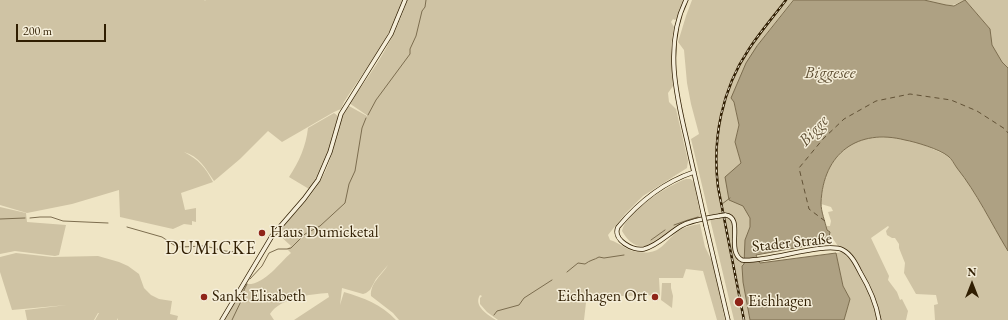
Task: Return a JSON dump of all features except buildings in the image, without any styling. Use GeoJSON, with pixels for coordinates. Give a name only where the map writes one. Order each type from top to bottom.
{"type":"FeatureCollection","features":[{"type":"Feature","properties":{"kind":"street"},"geometry":{"type":"LineString","coordinates":[[222,320],[266,245],[318,180],[330,152],[341,114],[391,34],[405,0]]}},
{"type":"Feature","properties":{"kind":"street"},"geometry":{"type":"LineString","coordinates":[[686,0],[676,33],[674,60],[678,100],[728,320]]}},
{"type":"Feature","properties":{"kind":"street","name":"Stader Straße"},"geometry":{"type":"LineString","coordinates":[[694,172],[674,180],[636,206],[618,227],[617,231],[622,241],[634,249],[646,249],[687,223],[725,215],[730,216],[734,220],[735,251],[737,257],[742,260],[826,248],[843,250],[854,261],[869,287],[874,298],[879,320]]}},
{"type":"Feature","properties":{"kind":"shaded area"},"geometry":{"type":"Polygon","coordinates":[[[0,0],[403,0],[385,40],[344,102],[341,109],[282,142],[268,131],[240,159],[214,181],[198,160],[184,152],[201,164],[213,182],[181,193],[185,210],[196,208],[196,222],[192,221],[192,225],[184,224],[173,229],[120,217],[119,190],[72,204],[27,213],[0,205],[0,0]]]}},
{"type":"Feature","properties":{"kind":"shaded area"},"geometry":{"type":"Polygon","coordinates":[[[407,0],[684,0],[677,18],[675,20],[673,19],[671,22],[674,27],[671,45],[673,86],[668,93],[669,102],[676,109],[688,161],[687,168],[643,196],[625,214],[608,235],[610,240],[630,250],[638,252],[652,252],[660,248],[680,230],[688,226],[700,224],[705,247],[712,261],[725,320],[717,320],[703,271],[686,269],[683,278],[659,278],[660,296],[658,298],[642,293],[629,296],[594,293],[587,294],[584,320],[498,320],[487,312],[480,304],[480,298],[482,296],[480,295],[478,303],[482,310],[496,320],[399,320],[393,313],[371,296],[374,283],[388,265],[376,279],[370,290],[366,293],[363,294],[342,288],[340,305],[344,292],[372,302],[396,320],[294,320],[329,297],[328,293],[313,294],[296,298],[281,304],[270,314],[274,320],[225,320],[246,284],[253,284],[265,278],[291,253],[287,249],[291,246],[277,233],[315,189],[325,172],[346,107],[349,106],[368,116],[349,103],[383,54],[397,27],[407,0]]]}},
{"type":"Feature","properties":{"kind":"shaded area"},"geometry":{"type":"Polygon","coordinates":[[[692,0],[794,0],[757,46],[734,102],[739,125],[735,142],[741,163],[744,206],[750,218],[751,224],[746,238],[744,264],[742,267],[743,282],[750,320],[734,320],[691,139],[699,134],[687,83],[684,50],[678,42],[692,0]]]}},
{"type":"Feature","properties":{"kind":"shaded area"},"geometry":{"type":"Polygon","coordinates":[[[924,0],[964,0],[953,5],[944,5],[924,0]]]}},
{"type":"Feature","properties":{"kind":"shaded area"},"geometry":{"type":"Polygon","coordinates":[[[965,0],[1008,0],[1008,68],[1002,62],[991,45],[990,29],[965,0]]]}},
{"type":"Feature","properties":{"kind":"shaded area"},"geometry":{"type":"Polygon","coordinates":[[[334,113],[338,116],[328,152],[321,170],[309,189],[289,177],[302,154],[308,128],[334,113]]]}},
{"type":"Feature","properties":{"kind":"shaded area"},"geometry":{"type":"Polygon","coordinates":[[[895,137],[920,143],[948,156],[968,182],[1008,251],[1008,320],[935,320],[934,305],[938,304],[936,295],[916,294],[904,273],[905,263],[899,248],[899,244],[895,238],[887,235],[886,231],[889,227],[888,226],[871,238],[889,276],[888,280],[897,292],[900,300],[902,299],[908,311],[906,320],[844,320],[850,299],[843,286],[836,253],[842,252],[827,230],[826,226],[830,226],[831,221],[828,212],[833,211],[831,207],[821,204],[823,185],[827,172],[834,160],[849,145],[865,139],[895,137]]]}},
{"type":"Feature","properties":{"kind":"shaded area"},"geometry":{"type":"Polygon","coordinates":[[[686,179],[691,179],[694,183],[701,218],[687,221],[646,246],[638,246],[629,241],[622,231],[631,216],[659,193],[686,179]]]}},
{"type":"Feature","properties":{"kind":"shaded area"},"geometry":{"type":"Polygon","coordinates":[[[0,207],[26,213],[27,222],[66,225],[59,255],[55,256],[15,251],[0,254],[0,207]]]}},
{"type":"Feature","properties":{"kind":"shaded area"},"geometry":{"type":"Polygon","coordinates":[[[16,253],[52,257],[98,256],[119,262],[128,266],[139,274],[144,288],[151,295],[159,299],[172,301],[170,314],[178,316],[177,320],[118,320],[117,318],[117,320],[95,320],[98,313],[94,320],[27,320],[25,310],[67,305],[12,310],[0,272],[0,257],[16,253]]]}},
{"type":"Feature","properties":{"kind":"shaded area"},"geometry":{"type":"Polygon","coordinates":[[[662,283],[671,283],[673,296],[672,308],[661,300],[662,283]]]}},
{"type":"Feature","properties":{"kind":"water","name":"Biggesee"},"geometry":{"type":"Polygon","coordinates":[[[794,0],[924,0],[954,6],[965,0],[990,29],[992,45],[1002,62],[1008,68],[1008,251],[984,208],[948,156],[921,144],[888,137],[858,141],[846,148],[836,158],[828,170],[823,185],[821,206],[827,230],[830,232],[828,242],[756,255],[760,263],[836,253],[843,286],[850,299],[844,320],[750,320],[743,282],[742,266],[744,264],[745,240],[750,227],[750,218],[743,206],[729,200],[725,177],[741,163],[735,142],[739,125],[734,102],[731,98],[746,63],[757,46],[794,0]]]}},
{"type":"Feature","properties":{"kind":"waterway"},"geometry":{"type":"LineString","coordinates":[[368,115],[376,100],[410,54],[410,49],[416,36],[426,0]]}},
{"type":"Feature","properties":{"kind":"waterway"},"geometry":{"type":"LineString","coordinates":[[250,279],[262,266],[269,253],[278,249],[291,248],[305,234],[320,226],[345,203],[349,184],[355,171],[362,128],[366,118]]}},
{"type":"Feature","properties":{"kind":"waterway"},"geometry":{"type":"LineString","coordinates":[[723,210],[722,204],[730,198]]}},
{"type":"Feature","properties":{"kind":"waterway"},"geometry":{"type":"LineString","coordinates":[[30,218],[51,217],[63,221],[108,223]]}},
{"type":"Feature","properties":{"kind":"waterway"},"geometry":{"type":"LineString","coordinates":[[674,225],[698,217]]}},
{"type":"Feature","properties":{"kind":"waterway"},"geometry":{"type":"LineString","coordinates":[[0,219],[25,218]]}},
{"type":"Feature","properties":{"kind":"waterway"},"geometry":{"type":"LineString","coordinates":[[127,227],[162,237],[180,247],[205,246]]}},
{"type":"Feature","properties":{"kind":"waterway"},"geometry":{"type":"LineString","coordinates":[[651,240],[665,230]]}},
{"type":"Feature","properties":{"kind":"waterway"},"geometry":{"type":"LineString","coordinates":[[209,247],[225,251],[244,253]]}},
{"type":"Feature","properties":{"kind":"waterway"},"geometry":{"type":"LineString","coordinates":[[567,272],[578,263],[585,264],[599,257],[604,258],[624,255]]}},
{"type":"Feature","properties":{"kind":"waterway"},"geometry":{"type":"LineString","coordinates":[[494,315],[497,311],[519,305],[524,298],[552,280]]}},
{"type":"Feature","properties":{"kind":"waterway"},"geometry":{"type":"LineString","coordinates":[[232,320],[244,295],[244,290],[247,284]]}},
{"type":"Feature","properties":{"kind":"ferry route"},"geometry":{"type":"LineString","coordinates":[[825,221],[809,209],[799,168],[823,139],[844,119],[876,101],[910,94],[951,100],[977,111],[1005,129],[1008,133]]}},
{"type":"Feature","properties":{"kind":"railway"},"geometry":{"type":"LineString","coordinates":[[744,320],[718,187],[718,133],[726,98],[740,64],[758,36],[786,0]]}},
{"type":"Feature","properties":{"kind":"place","name":"Haus Dumicketal"},"geometry":{"type":"Point","coordinates":[262,233]}},
{"type":"Feature","properties":{"kind":"place","name":"Sankt Elisabeth"},"geometry":{"type":"Point","coordinates":[204,297]}},
{"type":"Feature","properties":{"kind":"place","name":"Eichhagen Ort"},"geometry":{"type":"Point","coordinates":[655,297]}},
{"type":"Feature","properties":{"kind":"place","name":"Eichhagen"},"geometry":{"type":"Point","coordinates":[739,302]}},
{"type":"Feature","properties":{"kind":"district","name":"DUMICKE"},"geometry":{"type":"Point","coordinates":[211,249]}},
{"type":"Feature","properties":{"kind":"water label","name":"Bigge"},"geometry":{"type":"Point","coordinates":[814,131]}}]}
